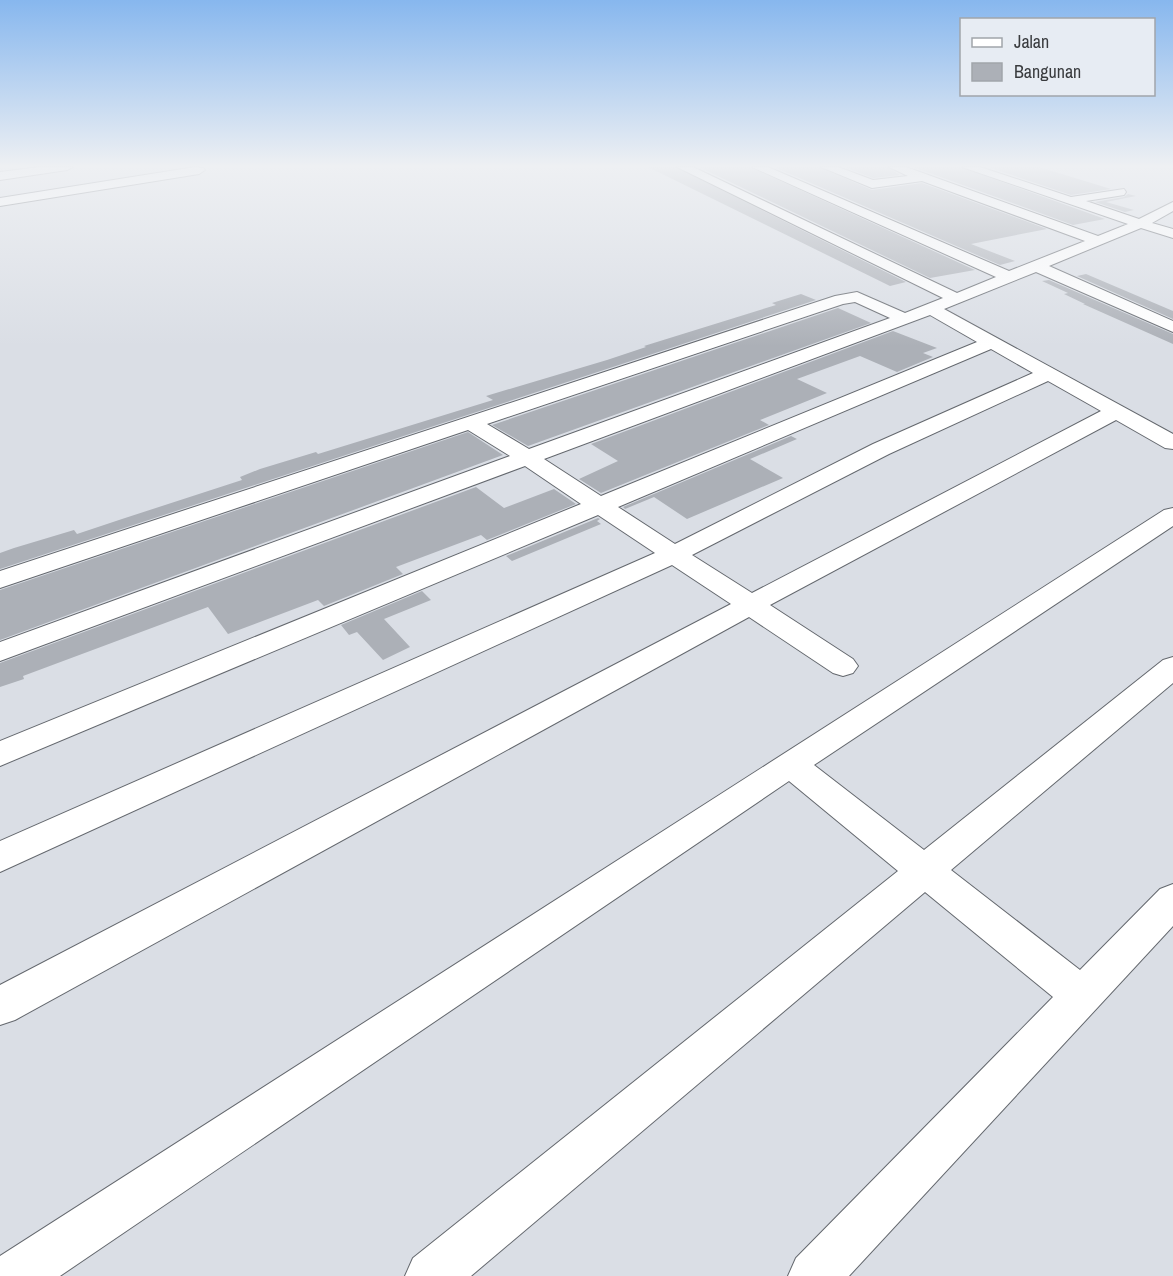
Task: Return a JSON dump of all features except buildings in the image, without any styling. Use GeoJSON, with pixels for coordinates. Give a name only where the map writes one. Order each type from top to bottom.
{"type":"FeatureCollection","features":[{"type":"Feature","properties":{"kind":"street"},"geometry":{"type":"LineString","coordinates":[[806,227],[957,299]]}},
{"type":"Feature","properties":{"kind":"street"},"geometry":{"type":"LineString","coordinates":[[894,227],[1009,277]]}},
{"type":"Feature","properties":{"kind":"street"},"geometry":{"type":"LineString","coordinates":[[1059,227],[1096,240]]}},
{"type":"Feature","properties":{"kind":"street"},"geometry":{"type":"LineString","coordinates":[[0,652],[905,319],[1130,227]]}},
{"type":"Feature","properties":{"kind":"street"},"geometry":{"type":"LineString","coordinates":[[1153,227],[1173,234]]}},
{"type":"Feature","properties":{"kind":"street"},"geometry":{"type":"LineString","coordinates":[[1036,267],[1173,327]]}},
{"type":"Feature","properties":{"kind":"street"},"geometry":{"type":"LineString","coordinates":[[0,580],[848,296],[857,297],[905,319]]}},
{"type":"Feature","properties":{"kind":"street"},"geometry":{"type":"LineString","coordinates":[[931,309],[1173,443]]}},
{"type":"Feature","properties":{"kind":"street"},"geometry":{"type":"LineString","coordinates":[[0,754],[993,342]]}},
{"type":"Feature","properties":{"kind":"street"},"geometry":{"type":"LineString","coordinates":[[0,857],[674,554],[881,449],[1048,374]]}},
{"type":"Feature","properties":{"kind":"street"},"geometry":{"type":"LineString","coordinates":[[0,1006],[747,605],[1117,411]]}},
{"type":"Feature","properties":{"kind":"street"},"geometry":{"type":"LineString","coordinates":[[471,423],[843,666]]}},
{"type":"Feature","properties":{"kind":"street"},"geometry":{"type":"LineString","coordinates":[[15,1276],[1173,515]]}},
{"type":"Feature","properties":{"kind":"street"},"geometry":{"type":"LineString","coordinates":[[431,1276],[1173,667]]}},
{"type":"Feature","properties":{"kind":"street"},"geometry":{"type":"LineString","coordinates":[[790,765],[1082,996]]}},
{"type":"Feature","properties":{"kind":"street"},"geometry":{"type":"LineString","coordinates":[[814,1276],[1173,900]]}}]}
